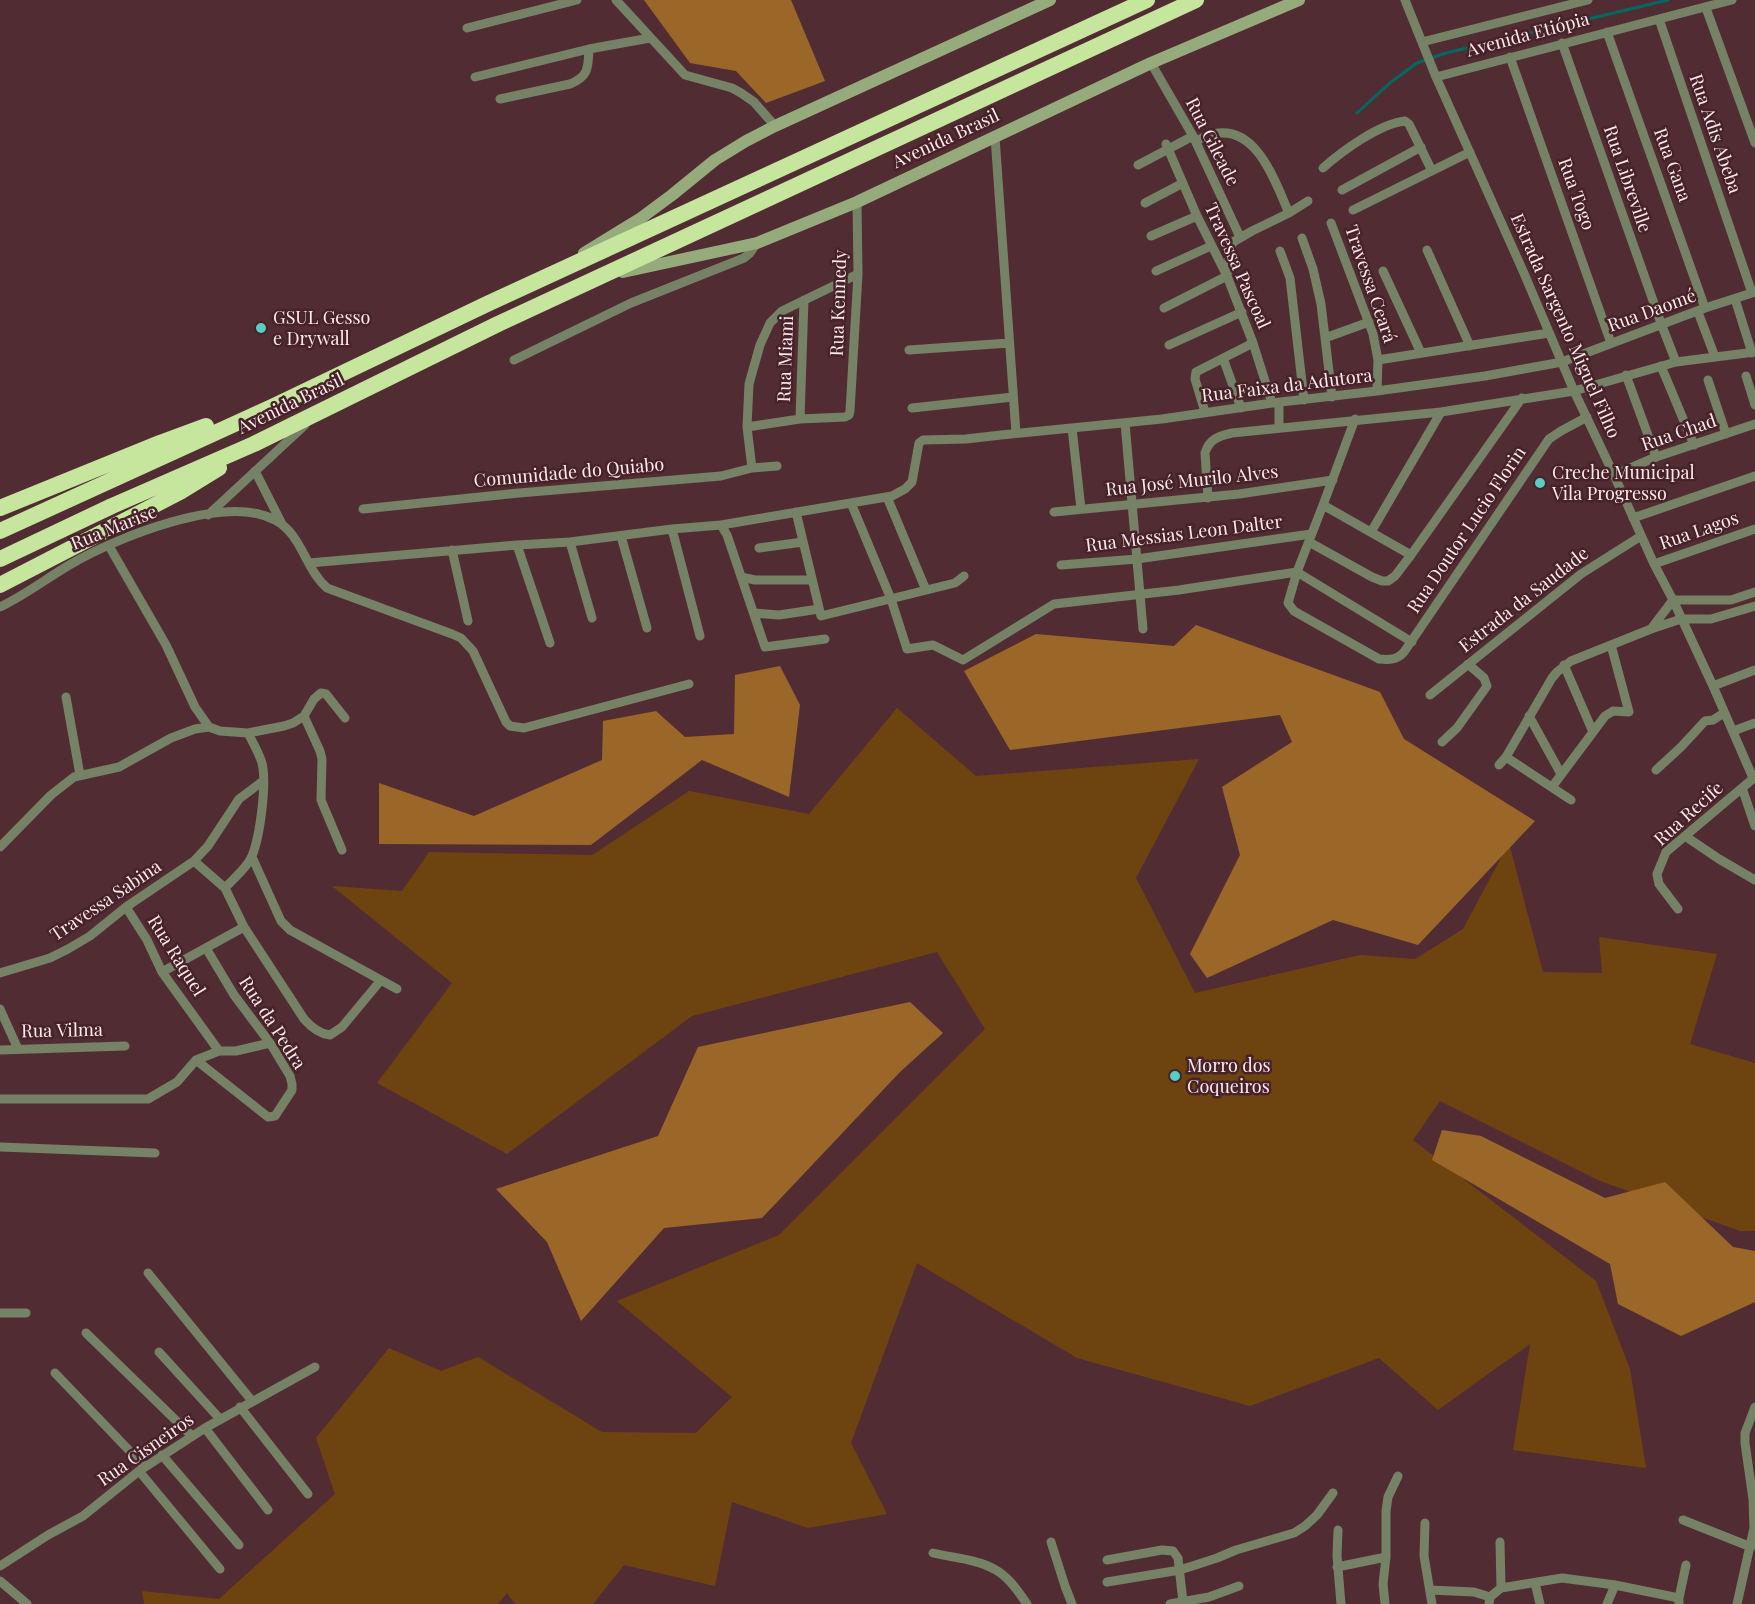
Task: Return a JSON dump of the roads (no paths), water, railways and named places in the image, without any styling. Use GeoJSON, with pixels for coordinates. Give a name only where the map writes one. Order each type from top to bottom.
{"type":"FeatureCollection","features":[{"type":"Feature","properties":{"kind":"highway","name":"Avenida Brasil"},"geometry":{"type":"LineString","coordinates":[[0,531],[1147,0]]}},
{"type":"Feature","properties":{"kind":"highway","name":"Avenida Brasil"},"geometry":{"type":"LineString","coordinates":[[0,559],[112,506],[254,444],[597,277],[1196,0]]}},
{"type":"Feature","properties":{"kind":"highway"},"geometry":{"type":"LineString","coordinates":[[0,508],[188,432],[248,416]]}},
{"type":"Feature","properties":{"kind":"highway"},"geometry":{"type":"LineString","coordinates":[[0,585],[198,482],[254,444]]}},
{"type":"Feature","properties":{"kind":"street"},"geometry":{"type":"LineString","coordinates":[[467,28],[577,0]]}},
{"type":"Feature","properties":{"kind":"street"},"geometry":{"type":"LineString","coordinates":[[616,0],[685,75],[732,88],[741,93],[754,102],[775,126]]}},
{"type":"Feature","properties":{"kind":"street","name":"Avenida Brasil"},"geometry":{"type":"LineString","coordinates":[[543,279],[641,218],[715,160],[746,141],[1050,0]]}},
{"type":"Feature","properties":{"kind":"street","name":"Avenida Brasil"},"geometry":{"type":"LineString","coordinates":[[597,277],[757,243],[857,202],[1151,63],[1299,0]]}},
{"type":"Feature","properties":{"kind":"street"},"geometry":{"type":"LineString","coordinates":[[1406,0],[1422,42]]}},
{"type":"Feature","properties":{"kind":"street","name":"Avenida Etiópia"},"geometry":{"type":"LineString","coordinates":[[1422,42],[1588,0]]}},
{"type":"Feature","properties":{"kind":"street","name":"Avenida Etiópia"},"geometry":{"type":"LineString","coordinates":[[1436,76],[1732,0]]}},
{"type":"Feature","properties":{"kind":"street"},"geometry":{"type":"LineString","coordinates":[[1706,8],[1755,143]]}},
{"type":"Feature","properties":{"kind":"street","name":"Rua Adis Abeba"},"geometry":{"type":"LineString","coordinates":[[1659,19],[1754,292]]}},
{"type":"Feature","properties":{"kind":"street","name":"Rua Gana"},"geometry":{"type":"LineString","coordinates":[[1607,32],[1715,357]]}},
{"type":"Feature","properties":{"kind":"street"},"geometry":{"type":"LineString","coordinates":[[476,77],[589,49],[650,38]]}},
{"type":"Feature","properties":{"kind":"street","name":"Estrada Sargento Miguel Filho"},"geometry":{"type":"LineString","coordinates":[[1422,42],[1574,391],[1754,778]]}},
{"type":"Feature","properties":{"kind":"street","name":"Rua Libreville"},"geometry":{"type":"LineString","coordinates":[[1562,43],[1676,362]]}},
{"type":"Feature","properties":{"kind":"street"},"geometry":{"type":"LineString","coordinates":[[500,99],[579,80],[585,75],[589,49]]}},
{"type":"Feature","properties":{"kind":"street","name":"Rua Togo"},"geometry":{"type":"LineString","coordinates":[[1510,57],[1611,343]]}},
{"type":"Feature","properties":{"kind":"street","name":"Rua Gileade"},"geometry":{"type":"LineString","coordinates":[[1151,63],[1195,139],[1240,237]]}},
{"type":"Feature","properties":{"kind":"street"},"geometry":{"type":"LineString","coordinates":[[1323,168],[1336,155],[1359,140],[1405,121],[1409,124],[1432,171]]}},
{"type":"Feature","properties":{"kind":"street"},"geometry":{"type":"LineString","coordinates":[[1138,165],[1167,146],[1211,134],[1234,134],[1250,143],[1264,158],[1290,213]]}},
{"type":"Feature","properties":{"kind":"street"},"geometry":{"type":"LineString","coordinates":[[994,137],[1016,433]]}},
{"type":"Feature","properties":{"kind":"street","name":"Travessa Pascoal"},"geometry":{"type":"LineString","coordinates":[[1167,146],[1242,312],[1276,403],[1279,427]]}},
{"type":"Feature","properties":{"kind":"street"},"geometry":{"type":"LineString","coordinates":[[1342,190],[1421,147]]}},
{"type":"Feature","properties":{"kind":"street"},"geometry":{"type":"LineString","coordinates":[[1353,210],[1470,152]]}},
{"type":"Feature","properties":{"kind":"street"},"geometry":{"type":"LineString","coordinates":[[1145,203],[1183,183]]}},
{"type":"Feature","properties":{"kind":"street"},"geometry":{"type":"LineString","coordinates":[[1164,308],[1227,276],[1233,242],[1290,213],[1308,201]]}},
{"type":"Feature","properties":{"kind":"street","name":"Rua Kennedy"},"geometry":{"type":"LineString","coordinates":[[800,419],[849,415],[858,274],[857,202]]}},
{"type":"Feature","properties":{"kind":"street"},"geometry":{"type":"LineString","coordinates":[[1151,236],[1197,216]]}},
{"type":"Feature","properties":{"kind":"street","name":"Travessa Ceará"},"geometry":{"type":"LineString","coordinates":[[1331,223],[1376,346],[1377,391]]}},
{"type":"Feature","properties":{"kind":"street"},"geometry":{"type":"LineString","coordinates":[[1302,238],[1317,284],[1332,397]]}},
{"type":"Feature","properties":{"kind":"street"},"geometry":{"type":"LineString","coordinates":[[514,360],[631,303],[744,258],[750,254],[757,243]]}},
{"type":"Feature","properties":{"kind":"street"},"geometry":{"type":"LineString","coordinates":[[1156,271],[1211,246]]}},
{"type":"Feature","properties":{"kind":"street"},"geometry":{"type":"LineString","coordinates":[[1427,250],[1470,346]]}},
{"type":"Feature","properties":{"kind":"street"},"geometry":{"type":"LineString","coordinates":[[1280,251],[1290,278],[1304,400]]}},
{"type":"Feature","properties":{"kind":"street"},"geometry":{"type":"LineString","coordinates":[[1383,272],[1421,353]]}},
{"type":"Feature","properties":{"kind":"street"},"geometry":{"type":"LineString","coordinates":[[752,468],[747,427],[749,384],[764,335],[782,311],[858,274]]}},
{"type":"Feature","properties":{"kind":"street","name":"Rua Daomé"},"geometry":{"type":"LineString","coordinates":[[1562,362],[1754,292]]}},
{"type":"Feature","properties":{"kind":"street"},"geometry":{"type":"LineString","coordinates":[[1208,498],[1204,453],[1206,447],[1212,440],[1232,433],[1441,412],[1574,391],[1676,362],[1753,352],[1736,299]]}},
{"type":"Feature","properties":{"kind":"street","name":"Rua Miami"},"geometry":{"type":"LineString","coordinates":[[800,419],[804,300]]}},
{"type":"Feature","properties":{"kind":"street"},"geometry":{"type":"LineString","coordinates":[[1169,345],[1242,312]]}},
{"type":"Feature","properties":{"kind":"street"},"geometry":{"type":"LineString","coordinates":[[1325,338],[1369,322]]}},
{"type":"Feature","properties":{"kind":"street"},"geometry":{"type":"LineString","coordinates":[[1378,360],[1549,333]]}},
{"type":"Feature","properties":{"kind":"street"},"geometry":{"type":"LineString","coordinates":[[909,350],[1009,343]]}},
{"type":"Feature","properties":{"kind":"street"},"geometry":{"type":"LineString","coordinates":[[1205,412],[1195,379],[1196,372],[1253,343]]}},
{"type":"Feature","properties":{"kind":"street"},"geometry":{"type":"LineString","coordinates":[[1223,358],[1241,408]]}},
{"type":"Feature","properties":{"kind":"street","name":"Rua Faixa da Adutora"},"geometry":{"type":"LineString","coordinates":[[887,497],[905,489],[912,482],[919,443],[923,440],[966,439],[1125,423],[1485,376],[1562,362]]}},
{"type":"Feature","properties":{"kind":"street"},"geometry":{"type":"LineString","coordinates":[[1661,366],[1694,445]]}},
{"type":"Feature","properties":{"kind":"street"},"geometry":{"type":"LineString","coordinates":[[1626,375],[1656,457]]}},
{"type":"Feature","properties":{"kind":"street"},"geometry":{"type":"LineString","coordinates":[[1746,376],[1755,405]]}},
{"type":"Feature","properties":{"kind":"street"},"geometry":{"type":"LineString","coordinates":[[1708,380],[1726,434]]}},
{"type":"Feature","properties":{"kind":"street"},"geometry":{"type":"LineString","coordinates":[[912,408],[1013,397]]}},
{"type":"Feature","properties":{"kind":"street"},"geometry":{"type":"LineString","coordinates":[[1310,538],[1372,577],[1388,581],[1395,576],[1411,555],[1522,398]]}},
{"type":"Feature","properties":{"kind":"street"},"geometry":{"type":"LineString","coordinates":[[1371,532],[1441,412]]}},
{"type":"Feature","properties":{"kind":"street"},"geometry":{"type":"LineString","coordinates":[[208,514],[318,413]]}},
{"type":"Feature","properties":{"kind":"street","name":"Rua Doutor Lucio Florin"},"geometry":{"type":"LineString","coordinates":[[1297,572],[1288,603],[1294,610],[1379,659],[1397,658],[1412,642],[1549,439],[1587,417]]}},
{"type":"Feature","properties":{"kind":"street"},"geometry":{"type":"LineString","coordinates":[[747,427],[800,419]]}},
{"type":"Feature","properties":{"kind":"street"},"geometry":{"type":"LineString","coordinates":[[1297,572],[1355,419]]}},
{"type":"Feature","properties":{"kind":"street"},"geometry":{"type":"LineString","coordinates":[[1125,423],[1143,629]]}},
{"type":"Feature","properties":{"kind":"street","name":"Rua Chad"},"geometry":{"type":"LineString","coordinates":[[1614,475],[1656,457],[1755,424]]}},
{"type":"Feature","properties":{"kind":"street"},"geometry":{"type":"LineString","coordinates":[[1072,428],[1081,509]]}},
{"type":"Feature","properties":{"kind":"street","name":"Comunidade do Quiabo"},"geometry":{"type":"LineString","coordinates":[[363,509],[721,476],[752,468],[777,466]]}},
{"type":"Feature","properties":{"kind":"street"},"geometry":{"type":"LineString","coordinates":[[255,471],[282,524],[291,533],[322,584],[327,588],[461,638],[473,651],[506,722],[510,726],[524,728],[689,684]]}},
{"type":"Feature","properties":{"kind":"street"},"geometry":{"type":"LineString","coordinates":[[1634,518],[1755,476]]}},
{"type":"Feature","properties":{"kind":"street","name":"Rua José Murilo Alves"},"geometry":{"type":"LineString","coordinates":[[1054,512],[1208,498],[1333,480]]}},
{"type":"Feature","properties":{"kind":"street"},"geometry":{"type":"LineString","coordinates":[[309,562],[517,544],[570,542],[721,525],[887,497],[926,590]]}},
{"type":"Feature","properties":{"kind":"street"},"geometry":{"type":"LineString","coordinates":[[851,502],[891,599],[907,649],[933,645],[963,660],[1054,604],[1217,586],[1297,572],[1412,642]]}},
{"type":"Feature","properties":{"kind":"street"},"geometry":{"type":"LineString","coordinates":[[1323,506],[1411,555]]}},
{"type":"Feature","properties":{"kind":"street"},"geometry":{"type":"LineString","coordinates":[[141,511],[151,528]]}},
{"type":"Feature","properties":{"kind":"street","name":"Rua Marise"},"geometry":{"type":"LineString","coordinates":[[0,607],[70,565],[151,528],[208,514],[236,512],[252,513],[275,519],[282,524]]}},
{"type":"Feature","properties":{"kind":"street"},"geometry":{"type":"LineString","coordinates":[[796,512],[821,616],[955,584],[964,576]]}},
{"type":"Feature","properties":{"kind":"street"},"geometry":{"type":"LineString","coordinates":[[721,525],[727,535],[765,647],[825,639]]}},
{"type":"Feature","properties":{"kind":"street"},"geometry":{"type":"LineString","coordinates":[[672,529],[700,636]]}},
{"type":"Feature","properties":{"kind":"street","name":"Rua Lagos"},"geometry":{"type":"LineString","coordinates":[[1654,564],[1755,529]]}},
{"type":"Feature","properties":{"kind":"street"},"geometry":{"type":"LineString","coordinates":[[621,536],[647,628]]}},
{"type":"Feature","properties":{"kind":"street","name":"Estrada da Saudade"},"geometry":{"type":"LineString","coordinates":[[1430,695],[1581,574],[1641,536]]}},
{"type":"Feature","properties":{"kind":"street","name":"Rua Messias Leon Dalter"},"geometry":{"type":"LineString","coordinates":[[1061,565],[1137,559],[1310,538]]}},
{"type":"Feature","properties":{"kind":"street"},"geometry":{"type":"LineString","coordinates":[[570,542],[592,618]]}},
{"type":"Feature","properties":{"kind":"street"},"geometry":{"type":"LineString","coordinates":[[759,548],[803,542]]}},
{"type":"Feature","properties":{"kind":"street"},"geometry":{"type":"LineString","coordinates":[[517,544],[550,643]]}},
{"type":"Feature","properties":{"kind":"street"},"geometry":{"type":"LineString","coordinates":[[109,546],[166,645],[195,707],[209,727]]}},
{"type":"Feature","properties":{"kind":"street"},"geometry":{"type":"LineString","coordinates":[[452,550],[468,621]]}},
{"type":"Feature","properties":{"kind":"street"},"geometry":{"type":"LineString","coordinates":[[741,577],[755,580],[812,580]]}},
{"type":"Feature","properties":{"kind":"street"},"geometry":{"type":"LineString","coordinates":[[1652,629],[1673,600],[1731,600],[1755,592]]}},
{"type":"Feature","properties":{"kind":"street"},"geometry":{"type":"LineString","coordinates":[[1499,765],[1506,757],[1552,678],[1564,665],[1682,619],[1711,619],[1755,606]]}},
{"type":"Feature","properties":{"kind":"street"},"geometry":{"type":"LineString","coordinates":[[754,613],[779,615],[819,609]]}},
{"type":"Feature","properties":{"kind":"street"},"geometry":{"type":"LineString","coordinates":[[1552,787],[1608,712],[1629,712],[1611,645]]}},
{"type":"Feature","properties":{"kind":"street"},"geometry":{"type":"LineString","coordinates":[[1442,742],[1457,728],[1487,686],[1484,678],[1468,664]]}},
{"type":"Feature","properties":{"kind":"street"},"geometry":{"type":"LineString","coordinates":[[1564,665],[1593,732]]}},
{"type":"Feature","properties":{"kind":"street"},"geometry":{"type":"LineString","coordinates":[[1713,686],[1755,670]]}},
{"type":"Feature","properties":{"kind":"street"},"geometry":{"type":"LineString","coordinates":[[0,847],[67,781],[80,775],[118,766],[171,738],[195,729],[209,727],[220,731],[248,733],[284,726],[304,716],[318,694],[323,693],[345,718]]}},
{"type":"Feature","properties":{"kind":"street"},"geometry":{"type":"LineString","coordinates":[[66,697],[80,775]]}},
{"type":"Feature","properties":{"kind":"street"},"geometry":{"type":"LineString","coordinates":[[1656,770],[1705,721],[1719,718],[1724,713]]}},
{"type":"Feature","properties":{"kind":"street"},"geometry":{"type":"LineString","coordinates":[[304,716],[322,759],[321,800],[342,850]]}},
{"type":"Feature","properties":{"kind":"street"},"geometry":{"type":"LineString","coordinates":[[1529,716],[1561,774]]}},
{"type":"Feature","properties":{"kind":"street"},"geometry":{"type":"LineString","coordinates":[[1733,731],[1755,723]]}},
{"type":"Feature","properties":{"kind":"street"},"geometry":{"type":"LineString","coordinates":[[225,888],[244,869],[252,857],[260,820],[263,781],[261,759],[248,733]]}},
{"type":"Feature","properties":{"kind":"street"},"geometry":{"type":"LineString","coordinates":[[1506,757],[1571,800]]}},
{"type":"Feature","properties":{"kind":"street","name":"Rua Recife"},"geometry":{"type":"LineString","coordinates":[[1678,909],[1659,884],[1656,874],[1666,852],[1754,778]]}},
{"type":"Feature","properties":{"kind":"street","name":"Travessa Sabina"},"geometry":{"type":"LineString","coordinates":[[0,974],[68,950],[194,861],[208,846],[239,799],[263,781]]}},
{"type":"Feature","properties":{"kind":"street"},"geometry":{"type":"LineString","coordinates":[[1742,788],[1755,825]]}},
{"type":"Feature","properties":{"kind":"street"},"geometry":{"type":"LineString","coordinates":[[1685,836],[1755,880]]}},
{"type":"Feature","properties":{"kind":"street"},"geometry":{"type":"LineString","coordinates":[[252,857],[281,921],[290,930],[397,989]]}},
{"type":"Feature","properties":{"kind":"street"},"geometry":{"type":"LineString","coordinates":[[194,861],[225,888],[244,927],[304,1019],[319,1033],[330,1035],[342,1027],[381,980]]}},
{"type":"Feature","properties":{"kind":"street","name":"Rua Raquel"},"geometry":{"type":"LineString","coordinates":[[126,907],[147,940],[162,972],[219,1051]]}},
{"type":"Feature","properties":{"kind":"street"},"geometry":{"type":"LineString","coordinates":[[162,972],[244,927]]}},
{"type":"Feature","properties":{"kind":"street","name":"Rua da Pedra"},"geometry":{"type":"LineString","coordinates":[[196,1060],[268,1117],[275,1116],[292,1090],[290,1076],[270,1043],[234,995],[206,948]]}},
{"type":"Feature","properties":{"kind":"street"},"geometry":{"type":"LineString","coordinates":[[0,1009],[18,1049]]}},
{"type":"Feature","properties":{"kind":"street"},"geometry":{"type":"LineString","coordinates":[[0,1099],[148,1099],[177,1082],[196,1060],[219,1051],[236,1051],[270,1043]]}},
{"type":"Feature","properties":{"kind":"street","name":"Rua Vilma"},"geometry":{"type":"LineString","coordinates":[[0,1050],[125,1046]]}},
{"type":"Feature","properties":{"kind":"street"},"geometry":{"type":"LineString","coordinates":[[0,1147],[155,1153]]}},
{"type":"Feature","properties":{"kind":"street"},"geometry":{"type":"LineString","coordinates":[[148,1273],[252,1401]]}},
{"type":"Feature","properties":{"kind":"street"},"geometry":{"type":"LineString","coordinates":[[0,1313],[26,1313]]}},
{"type":"Feature","properties":{"kind":"street"},"geometry":{"type":"LineString","coordinates":[[86,1333],[192,1436]]}},
{"type":"Feature","properties":{"kind":"street"},"geometry":{"type":"LineString","coordinates":[[159,1352],[220,1419]]}},
{"type":"Feature","properties":{"kind":"street","name":"Rua Cisneiros"},"geometry":{"type":"LineString","coordinates":[[0,1566],[83,1516],[142,1469],[192,1436],[240,1407],[315,1367]]}},
{"type":"Feature","properties":{"kind":"street"},"geometry":{"type":"LineString","coordinates":[[55,1373],[142,1469],[220,1569]]}},
{"type":"Feature","properties":{"kind":"street"},"geometry":{"type":"LineString","coordinates":[[240,1407],[308,1494]]}},
{"type":"Feature","properties":{"kind":"street"},"geometry":{"type":"LineString","coordinates":[[1737,1604],[1751,1546],[1755,1514],[1744,1443],[1745,1433],[1755,1407]]}},
{"type":"Feature","properties":{"kind":"street"},"geometry":{"type":"LineString","coordinates":[[205,1428],[268,1510]]}},
{"type":"Feature","properties":{"kind":"street"},"geometry":{"type":"LineString","coordinates":[[162,1455],[239,1545]]}},
{"type":"Feature","properties":{"kind":"street"},"geometry":{"type":"LineString","coordinates":[[1385,1604],[1383,1584],[1386,1557],[1386,1511],[1388,1497],[1398,1476]]}},
{"type":"Feature","properties":{"kind":"street"},"geometry":{"type":"LineString","coordinates":[[1107,1582],[1180,1570],[1244,1547],[1294,1533],[1317,1515],[1333,1493]]}},
{"type":"Feature","properties":{"kind":"street"},"geometry":{"type":"LineString","coordinates":[[1683,1520],[1751,1546]]}},
{"type":"Feature","properties":{"kind":"street"},"geometry":{"type":"LineString","coordinates":[[1425,1523],[1424,1556],[1432,1604]]}},
{"type":"Feature","properties":{"kind":"street"},"geometry":{"type":"LineString","coordinates":[[1338,1530],[1337,1567],[1341,1604]]}},
{"type":"Feature","properties":{"kind":"street"},"geometry":{"type":"LineString","coordinates":[[1051,1542],[1072,1604]]}},
{"type":"Feature","properties":{"kind":"street"},"geometry":{"type":"LineString","coordinates":[[1430,1590],[1474,1592],[1490,1600],[1500,1588],[1500,1542]]}},
{"type":"Feature","properties":{"kind":"street"},"geometry":{"type":"LineString","coordinates":[[1107,1560],[1162,1550],[1173,1551],[1178,1558],[1183,1602]]}},
{"type":"Feature","properties":{"kind":"street"},"geometry":{"type":"LineString","coordinates":[[933,1553],[979,1563],[995,1569],[1009,1581],[1027,1604]]}},
{"type":"Feature","properties":{"kind":"street"},"geometry":{"type":"LineString","coordinates":[[1337,1567],[1386,1557]]}},
{"type":"Feature","properties":{"kind":"street"},"geometry":{"type":"LineString","coordinates":[[1500,1588],[1562,1578],[1615,1585],[1679,1601],[1686,1565]]}},
{"type":"Feature","properties":{"kind":"street"},"geometry":{"type":"LineString","coordinates":[[0,1581],[27,1604]]}},
{"type":"Feature","properties":{"kind":"street"},"geometry":{"type":"LineString","coordinates":[[1535,1583],[1540,1604]]}},
{"type":"Feature","properties":{"kind":"street"},"geometry":{"type":"LineString","coordinates":[[1607,1604],[1615,1585]]}},
{"type":"Feature","properties":{"kind":"street"},"geometry":{"type":"LineString","coordinates":[[1170,1604],[1209,1597],[1239,1587]]}},
{"type":"Feature","properties":{"kind":"waterway"},"geometry":{"type":"LineString","coordinates":[[1357,113],[1391,82],[1417,63],[1446,53],[1668,0]]}},
{"type":"Feature","properties":{"kind":"place","name":"GSUL Gesso e Drywall"},"geometry":{"type":"Point","coordinates":[261,328]}},
{"type":"Feature","properties":{"kind":"place","name":"Creche Municipal Vila Progresso"},"geometry":{"type":"Point","coordinates":[1540,483]}},
{"type":"Feature","properties":{"kind":"place","name":"Morro dos Coqueiros"},"geometry":{"type":"Point","coordinates":[1175,1076]}}]}
